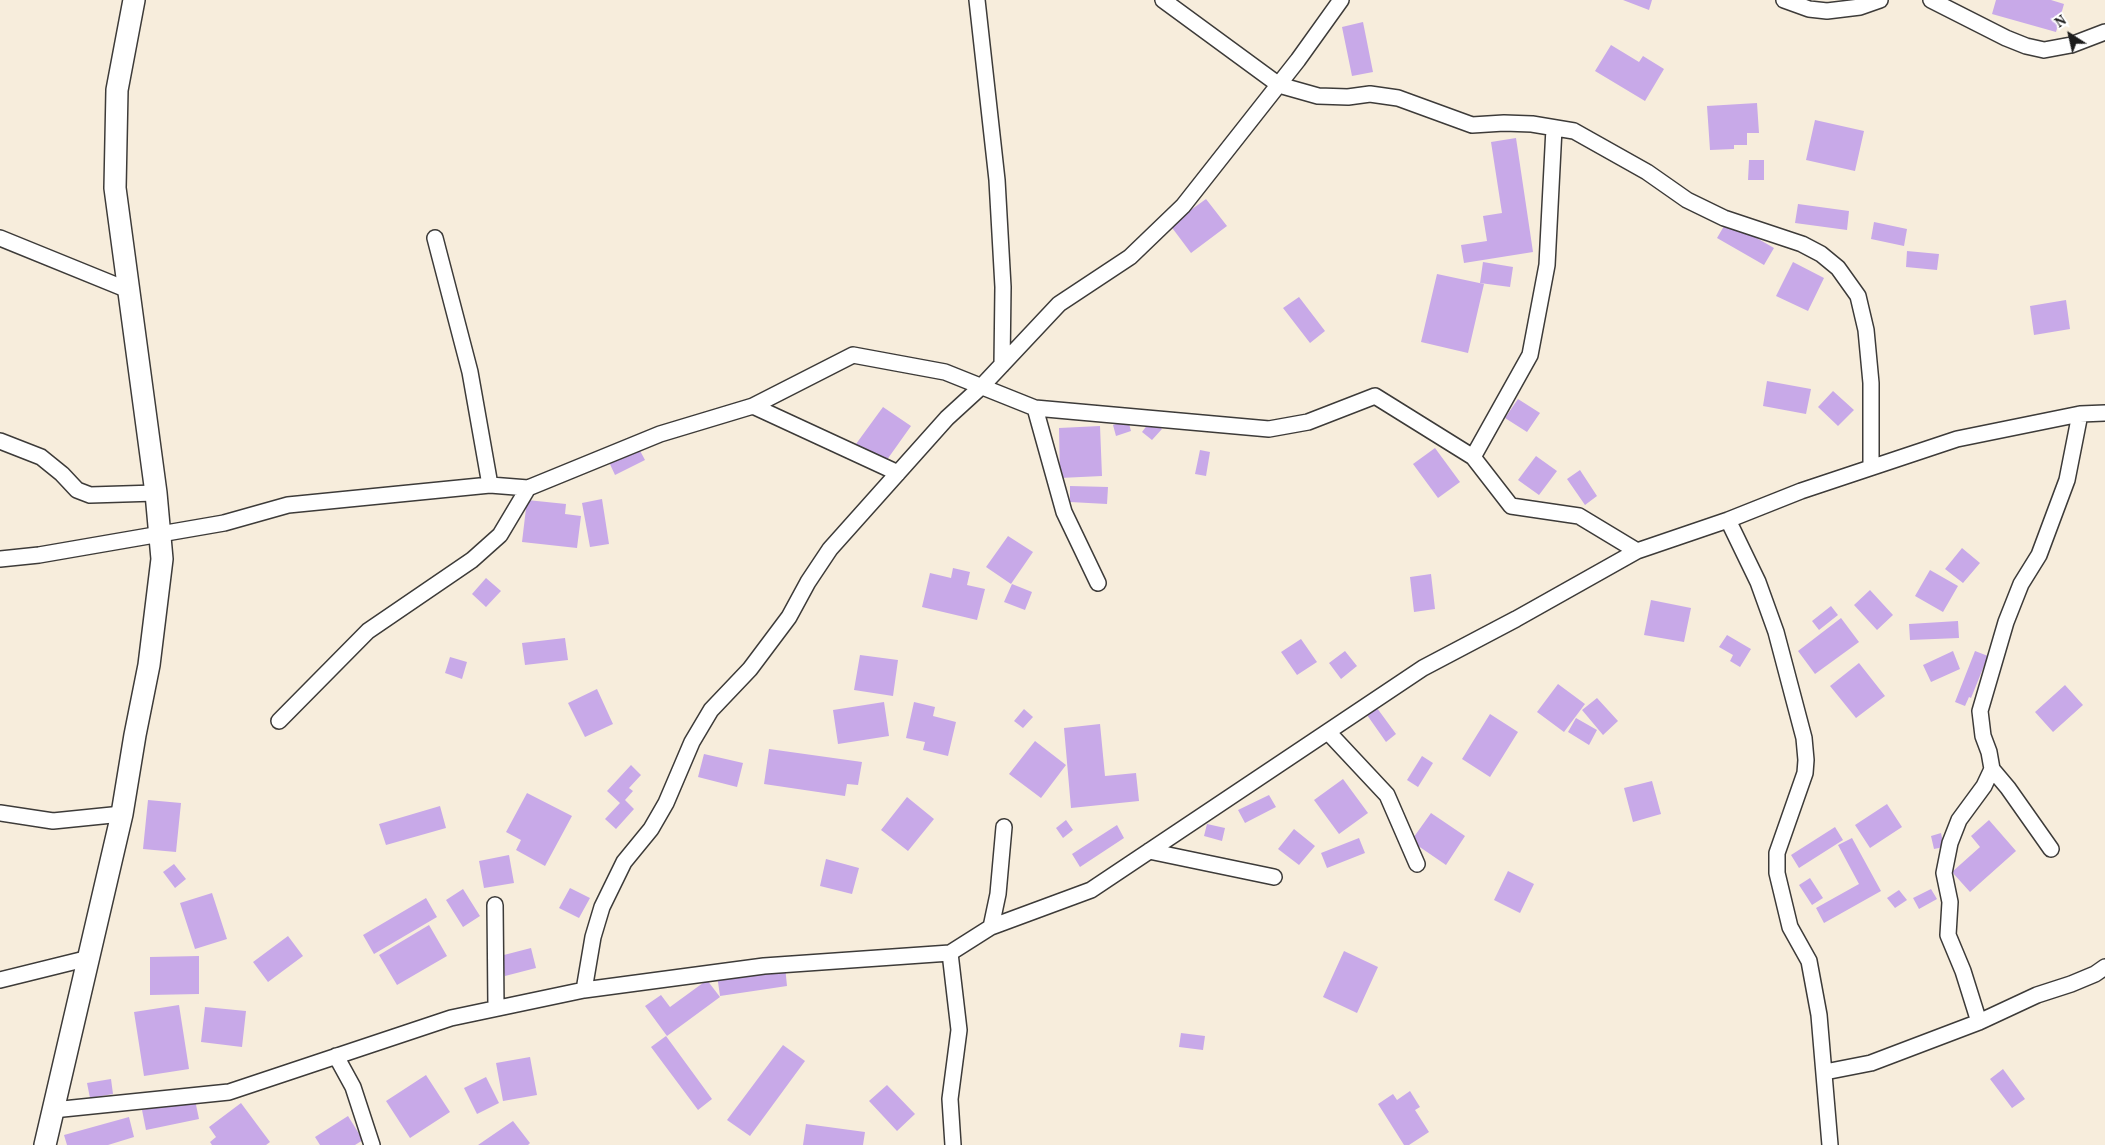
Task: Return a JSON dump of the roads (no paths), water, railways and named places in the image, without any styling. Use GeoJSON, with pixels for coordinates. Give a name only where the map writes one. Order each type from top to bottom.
{"type":"FeatureCollection","features":[{"type":"Feature","properties":{"kind":"main road"},"geometry":{"type":"LineString","coordinates":[[45,1145],[122,814],[151,655],[162,559],[156,493],[115,188],[118,90],[134,0]]}},
{"type":"Feature","properties":{"kind":"street"},"geometry":{"type":"LineString","coordinates":[[977,0],[997,180],[1003,287],[1002,365]]}},
{"type":"Feature","properties":{"kind":"street"},"geometry":{"type":"LineString","coordinates":[[1163,0],[1279,85],[1318,96],[1348,97],[1370,94],[1398,98],[1472,125],[1532,124],[1574,131],[1647,172],[1687,200],[1724,218],[1802,244],[1821,254],[1838,268],[1858,296],[1866,330],[1871,383],[1871,467]]}},
{"type":"Feature","properties":{"kind":"street"},"geometry":{"type":"LineString","coordinates":[[584,990],[593,937],[602,907],[624,862],[651,829],[666,803],[692,742],[711,710],[750,669],[789,617],[808,582],[830,550],[947,418],[982,386],[1059,304],[1130,257],[1183,206],[1279,85],[1341,0]]}},
{"type":"Feature","properties":{"kind":"street"},"geometry":{"type":"LineString","coordinates":[[1784,0],[1809,9],[1827,11],[1860,7],[1880,0]]}},
{"type":"Feature","properties":{"kind":"street"},"geometry":{"type":"LineString","coordinates":[[1931,0],[2006,38],[2026,46],[2044,50],[2071,45],[2105,32]]}},
{"type":"Feature","properties":{"kind":"street"},"geometry":{"type":"LineString","coordinates":[[1473,458],[1530,355],[1547,265],[1554,128]]}},
{"type":"Feature","properties":{"kind":"street"},"geometry":{"type":"LineString","coordinates":[[0,238],[128,290]]}},
{"type":"Feature","properties":{"kind":"street"},"geometry":{"type":"LineString","coordinates":[[435,238],[470,372],[490,485]]}},
{"type":"Feature","properties":{"kind":"street"},"geometry":{"type":"LineString","coordinates":[[0,559],[224,523],[288,506],[490,485],[528,488],[660,434],[753,406],[853,355],[945,372],[1035,408],[1269,429],[1308,422],[1375,396],[1473,458],[1511,506],[1578,516],[1638,551]]}},
{"type":"Feature","properties":{"kind":"street"},"geometry":{"type":"LineString","coordinates":[[753,406],[898,472]]}},
{"type":"Feature","properties":{"kind":"street"},"geometry":{"type":"LineString","coordinates":[[1035,408],[1064,512],[1098,583]]}},
{"type":"Feature","properties":{"kind":"street"},"geometry":{"type":"LineString","coordinates":[[53,1110],[229,1092],[451,1018],[584,990],[764,966],[950,954],[991,927],[1092,890],[1423,668],[1516,620],[1638,551],[1728,520],[1801,491],[1956,439],[2080,414],[2105,413]]}},
{"type":"Feature","properties":{"kind":"street"},"geometry":{"type":"LineString","coordinates":[[2051,850],[2008,788],[1992,769],[1989,752],[1983,736],[1980,711],[2006,622],[2021,584],[2039,555],[2067,480],[2080,414]]}},
{"type":"Feature","properties":{"kind":"street"},"geometry":{"type":"LineString","coordinates":[[0,441],[41,457],[62,474],[77,490],[90,495],[156,493]]}},
{"type":"Feature","properties":{"kind":"street"},"geometry":{"type":"LineString","coordinates":[[279,721],[368,631],[472,560],[500,535],[528,488]]}},
{"type":"Feature","properties":{"kind":"street"},"geometry":{"type":"LineString","coordinates":[[1728,520],[1758,582],[1776,632],[1804,738],[1805,773],[1797,801],[1783,831],[1777,853],[1777,873],[1790,927],[1809,962],[1819,1015],[1830,1145]]}},
{"type":"Feature","properties":{"kind":"street"},"geometry":{"type":"LineString","coordinates":[[1328,732],[1387,795],[1417,864]]}},
{"type":"Feature","properties":{"kind":"street"},"geometry":{"type":"LineString","coordinates":[[1979,1022],[1963,972],[1948,935],[1950,902],[1944,873],[1950,843],[1959,820],[1984,786],[1992,769]]}},
{"type":"Feature","properties":{"kind":"street"},"geometry":{"type":"LineString","coordinates":[[0,813],[53,821],[122,814]]}},
{"type":"Feature","properties":{"kind":"street"},"geometry":{"type":"LineString","coordinates":[[991,927],[998,894],[1004,828]]}},
{"type":"Feature","properties":{"kind":"street"},"geometry":{"type":"LineString","coordinates":[[1149,851],[1274,877]]}},
{"type":"Feature","properties":{"kind":"street"},"geometry":{"type":"LineString","coordinates":[[495,905],[496,1007]]}},
{"type":"Feature","properties":{"kind":"street"},"geometry":{"type":"LineString","coordinates":[[950,954],[960,1030],[950,1099],[953,1145]]}},
{"type":"Feature","properties":{"kind":"street"},"geometry":{"type":"LineString","coordinates":[[0,980],[88,958]]}},
{"type":"Feature","properties":{"kind":"street"},"geometry":{"type":"LineString","coordinates":[[1825,1072],[1871,1063],[1979,1022],[2037,995],[2087,977],[2105,967]]}},
{"type":"Feature","properties":{"kind":"street"},"geometry":{"type":"LineString","coordinates":[[336,1056],[353,1087],[372,1145]]}}]}
